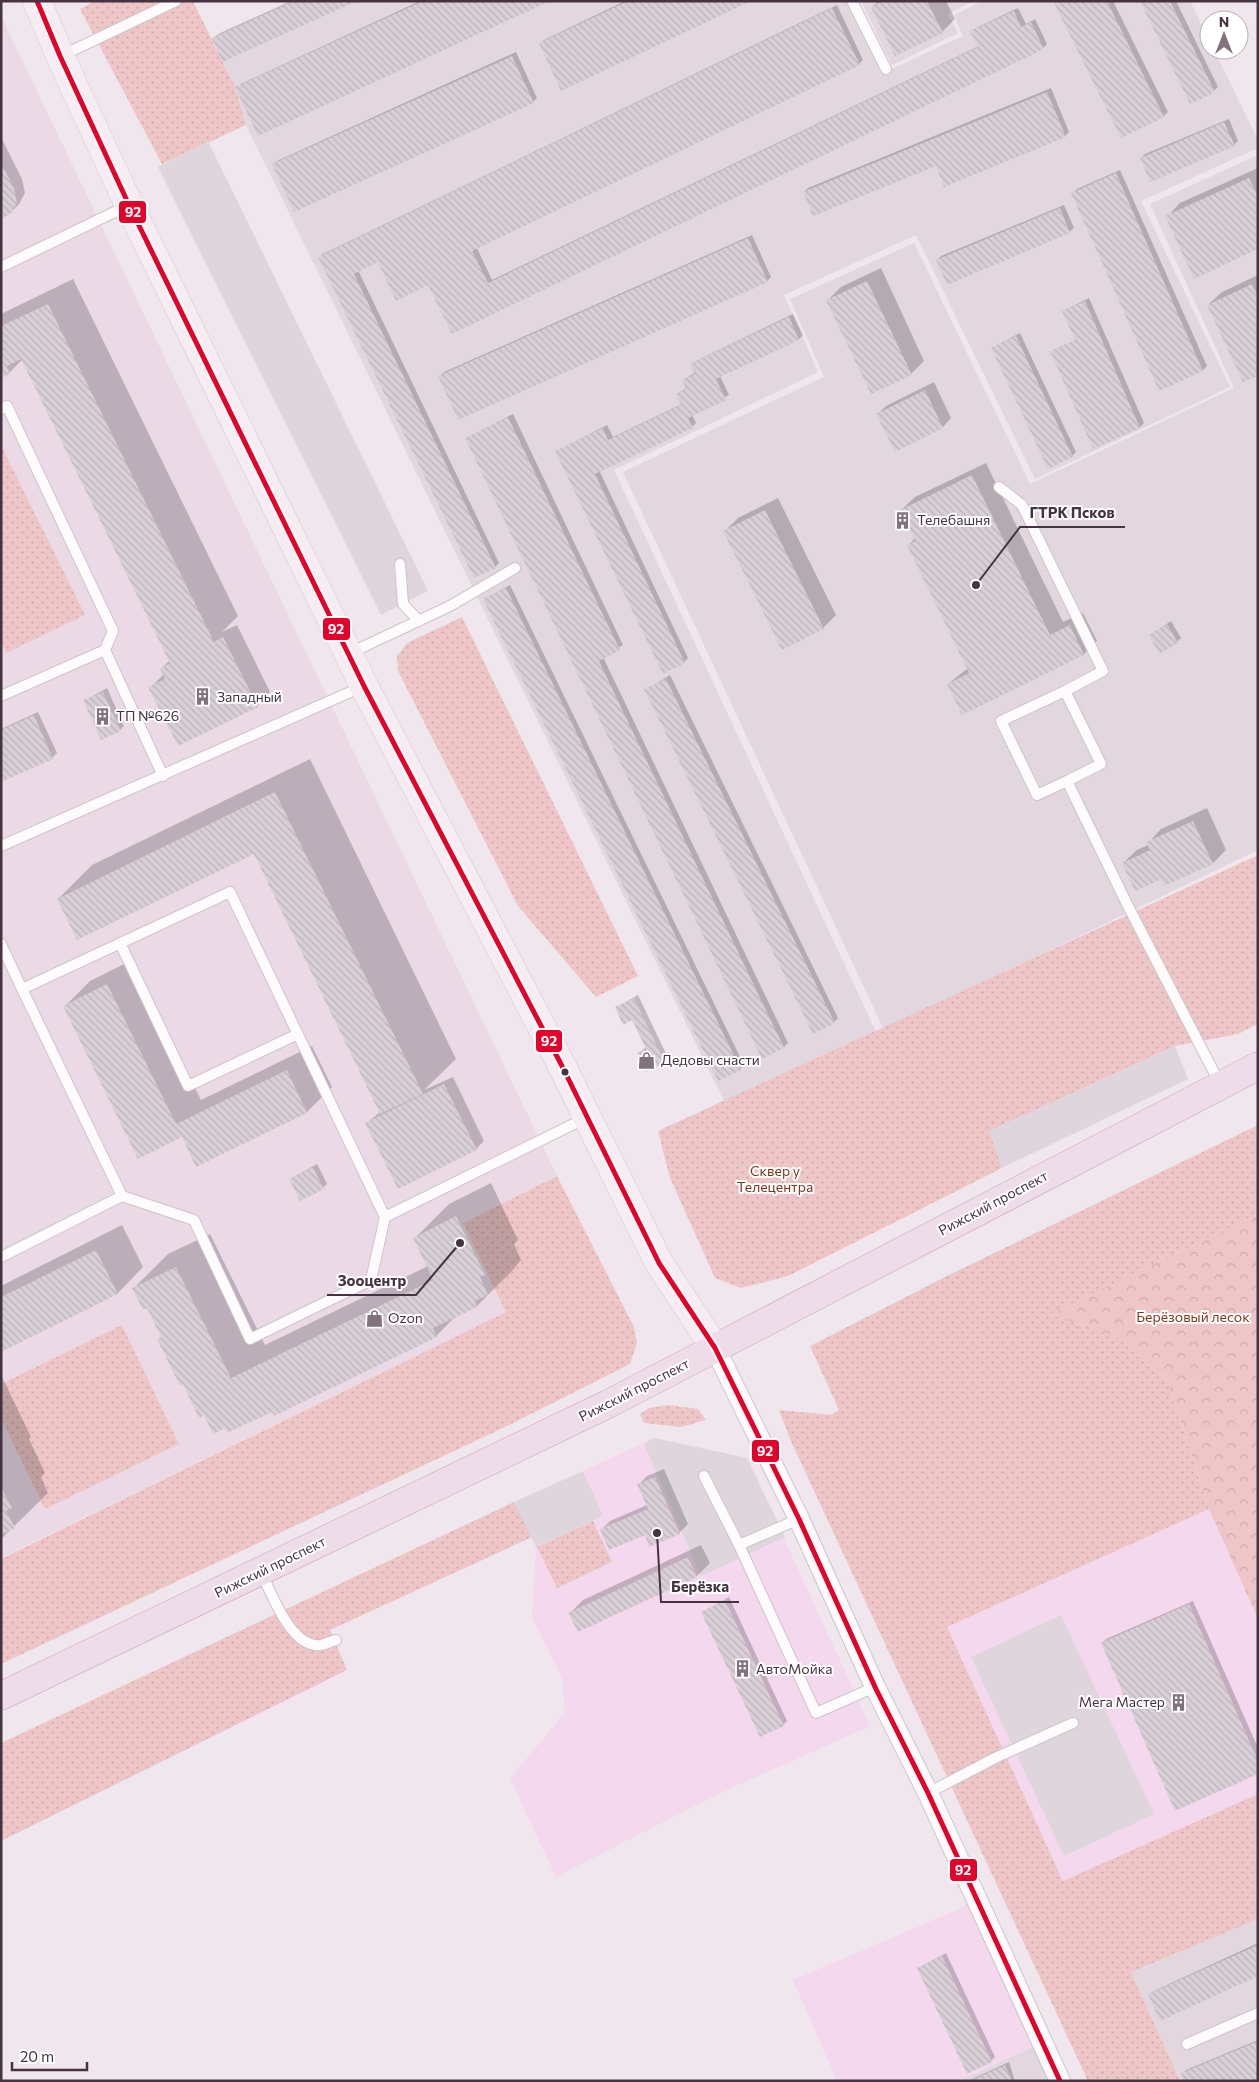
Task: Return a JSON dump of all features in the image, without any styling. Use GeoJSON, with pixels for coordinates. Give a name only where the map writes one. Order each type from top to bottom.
{"type":"FeatureCollection","features":[{"type":"Feature","properties":{"kind":"highway","name":"Рижский проспект"},"geometry":{"type":"LineString","coordinates":[[1,1696],[599,1408],[1258,1066]]}},
{"type":"Feature","properties":{"kind":"main road"},"geometry":{"type":"LineString","coordinates":[[37,1],[60,56],[129,205],[364,686],[587,1117],[659,1263],[715,1348]]}},
{"type":"Feature","properties":{"kind":"street"},"geometry":{"type":"LineString","coordinates":[[715,1348],[798,1519],[875,1687],[928,1792],[1060,2081]]}},
{"type":"Feature","properties":{"kind":"lane"},"geometry":{"type":"LineString","coordinates":[[60,56],[176,1]]}},
{"type":"Feature","properties":{"kind":"lane"},"geometry":{"type":"LineString","coordinates":[[852,1],[886,69]]}},
{"type":"Feature","properties":{"kind":"lane"},"geometry":{"type":"LineString","coordinates":[[1,267],[129,205]]}},
{"type":"Feature","properties":{"kind":"lane"},"geometry":{"type":"LineString","coordinates":[[1,409],[7,406],[113,631],[105,650],[2,694]]}},
{"type":"Feature","properties":{"kind":"lane"},"geometry":{"type":"LineString","coordinates":[[999,487],[1022,505],[1103,671],[1001,721],[1037,795],[1101,764],[1065,691]]}},
{"type":"Feature","properties":{"kind":"lane"},"geometry":{"type":"LineString","coordinates":[[400,564],[403,604],[419,621]]}},
{"type":"Feature","properties":{"kind":"lane"},"geometry":{"type":"LineString","coordinates":[[349,653],[419,621],[515,568]]}},
{"type":"Feature","properties":{"kind":"lane"},"geometry":{"type":"LineString","coordinates":[[105,650],[164,776]]}},
{"type":"Feature","properties":{"kind":"lane"},"geometry":{"type":"LineString","coordinates":[[1,846],[164,776],[364,686]]}},
{"type":"Feature","properties":{"kind":"lane"},"geometry":{"type":"LineString","coordinates":[[1067,781],[1127,904],[1220,1085]]}},
{"type":"Feature","properties":{"kind":"lane"},"geometry":{"type":"LineString","coordinates":[[1,1257],[122,1196],[194,1220],[250,1339],[371,1280],[385,1217],[230,892],[22,989]]}},
{"type":"Feature","properties":{"kind":"lane"},"geometry":{"type":"LineString","coordinates":[[120,943],[188,1086],[298,1034]]}},
{"type":"Feature","properties":{"kind":"lane"},"geometry":{"type":"LineString","coordinates":[[1,944],[122,1196]]}},
{"type":"Feature","properties":{"kind":"lane"},"geometry":{"type":"LineString","coordinates":[[385,1217],[587,1117]]}},
{"type":"Feature","properties":{"kind":"lane"},"geometry":{"type":"LineString","coordinates":[[704,1476],[739,1545],[816,1713],[875,1687]]}},
{"type":"Feature","properties":{"kind":"lane"},"geometry":{"type":"LineString","coordinates":[[739,1545],[798,1519]]}},
{"type":"Feature","properties":{"kind":"lane"},"geometry":{"type":"LineString","coordinates":[[261,1571],[294,1635],[308,1643],[320,1645],[336,1640]]}},
{"type":"Feature","properties":{"kind":"lane"},"geometry":{"type":"LineString","coordinates":[[928,1792],[997,1757],[1073,1723]]}},
{"type":"Feature","properties":{"kind":"lane"},"geometry":{"type":"LineString","coordinates":[[1187,2044],[1258,2014]]}},
{"type":"Feature","properties":{"kind":"shaded area"},"geometry":{"type":"Polygon","coordinates":[[[294,1],[847,1],[883,73],[963,36],[954,15],[982,1],[1190,1],[1199,19],[1199,60],[1219,60],[1258,140],[1258,148],[1141,201],[1230,387],[1035,479],[916,235],[784,295],[818,372],[614,470],[877,1034],[726,1105],[246,125],[235,87],[212,38],[294,1]]]}},
{"type":"Feature","properties":{"kind":"shaded area"},"geometry":{"type":"Polygon","coordinates":[[[861,1],[974,1],[948,14],[958,33],[892,65],[861,1]]]}},
{"type":"Feature","properties":{"kind":"shaded area"},"geometry":{"type":"Polygon","coordinates":[[[1,16],[557,1176],[463,1223],[506,1312],[1,1558],[1,16]]]}},
{"type":"Feature","properties":{"kind":"shaded area"},"geometry":{"type":"Polygon","coordinates":[[[208,141],[428,591],[381,615],[158,167],[208,141]]]}},
{"type":"Feature","properties":{"kind":"shaded area"},"geometry":{"type":"Polygon","coordinates":[[[1258,155],[1258,850],[884,1030],[623,472],[824,377],[790,299],[914,243],[1030,484],[1234,388],[1150,204],[1258,155]]]}},
{"type":"Feature","properties":{"kind":"shaded area"},"geometry":{"type":"Polygon","coordinates":[[[1175,1046],[1188,1079],[1002,1168],[989,1131],[1175,1046]]]}},
{"type":"Feature","properties":{"kind":"shaded area"},"geometry":{"type":"Polygon","coordinates":[[[654,1438],[747,1458],[870,1726],[716,1795],[556,1877],[510,1778],[565,1713],[562,1677],[532,1617],[536,1547],[603,1516],[583,1471],[654,1438]]]}},
{"type":"Feature","properties":{"kind":"shaded area"},"geometry":{"type":"Polygon","coordinates":[[[654,1438],[747,1458],[785,1537],[701,1576],[644,1444],[654,1438]]]}},
{"type":"Feature","properties":{"kind":"shaded area"},"geometry":{"type":"Polygon","coordinates":[[[583,1471],[603,1516],[536,1547],[514,1502],[583,1471]]]}},
{"type":"Feature","properties":{"kind":"shaded area"},"geometry":{"type":"Polygon","coordinates":[[[1209,1509],[1258,1619],[1258,1794],[1063,1881],[947,1627],[1209,1509]]]}},
{"type":"Feature","properties":{"kind":"shaded area"},"geometry":{"type":"Polygon","coordinates":[[[1061,1615],[1154,1814],[1064,1856],[971,1657],[1061,1615]]]}},
{"type":"Feature","properties":{"kind":"shaded area"},"geometry":{"type":"Polygon","coordinates":[[[969,1902],[1034,2047],[958,2081],[837,2081],[793,1980],[957,1910],[969,1902]]]}},
{"type":"Feature","properties":{"kind":"shaded area"},"geometry":{"type":"Polygon","coordinates":[[[1258,1919],[1258,2081],[1180,2081],[1131,1972],[1258,1919]]]}},
{"type":"Feature","properties":{"kind":"shaded area"},"geometry":{"type":"Polygon","coordinates":[[[1034,2047],[1050,2081],[958,2081],[1034,2047]]]}},
{"type":"Feature","properties":{"kind":"green space"},"geometry":{"type":"Polygon","coordinates":[[[95,1],[193,1],[235,87],[246,125],[162,164],[80,9],[95,1]]]}},
{"type":"Feature","properties":{"kind":"green space"},"geometry":{"type":"Polygon","coordinates":[[[1,445],[85,615],[6,653],[1,643],[1,445]]]}},
{"type":"Feature","properties":{"kind":"green space"},"geometry":{"type":"Polygon","coordinates":[[[462,617],[638,976],[596,997],[518,906],[398,671],[397,656],[407,643],[462,617]]]}},
{"type":"Feature","properties":{"kind":"green space","name":"Сквер у Телецентра"},"geometry":{"type":"Polygon","coordinates":[[[1258,855],[1258,1024],[1238,1034],[1175,1046],[990,1131],[1002,1168],[788,1276],[741,1288],[715,1278],[670,1178],[658,1131],[1258,855]]]}},
{"type":"Feature","properties":{"kind":"green space"},"geometry":{"type":"Polygon","coordinates":[[[1258,1125],[1258,1214],[1051,1314],[1117,1337],[1168,1382],[1209,1509],[947,1627],[1063,1881],[1258,1794],[1258,1919],[1131,1972],[1180,2081],[1088,2081],[790,1439],[779,1410],[831,1415],[839,1410],[810,1346],[947,1276],[1258,1125]]]}},
{"type":"Feature","properties":{"kind":"green space"},"geometry":{"type":"Polygon","coordinates":[[[557,1176],[634,1327],[637,1343],[630,1364],[505,1427],[1,1664],[1,1559],[506,1312],[463,1223],[557,1176]]]}},
{"type":"Feature","properties":{"kind":"green space","name":"Берёзовый лесок"},"geometry":{"type":"Polygon","coordinates":[[[1258,1214],[1258,1619],[1209,1509],[1168,1382],[1117,1337],[1050,1314],[1258,1214]]]}},
{"type":"Feature","properties":{"kind":"green space"},"geometry":{"type":"Polygon","coordinates":[[[122,1325],[179,1444],[45,1509],[1,1419],[1,1384],[122,1325]]]}},
{"type":"Feature","properties":{"kind":"green space"},"geometry":{"type":"Polygon","coordinates":[[[669,1405],[698,1409],[706,1420],[681,1427],[644,1423],[640,1414],[649,1408],[669,1405]]]}},
{"type":"Feature","properties":{"kind":"green space"},"geometry":{"type":"Polygon","coordinates":[[[514,1502],[532,1537],[330,1630],[347,1670],[1,1841],[1,1743],[514,1502]]]}},
{"type":"Feature","properties":{"kind":"green space"},"geometry":{"type":"Polygon","coordinates":[[[593,1521],[612,1562],[557,1588],[537,1547],[593,1521]]]}},
{"type":"Feature","properties":{"kind":"building"},"geometry":{"type":"Polygon","coordinates":[[[294,1],[357,1],[222,62],[212,38],[294,1]]]}},
{"type":"Feature","properties":{"kind":"building"},"geometry":{"type":"Polygon","coordinates":[[[423,1],[550,1],[258,136],[235,87],[423,1]]]}},
{"type":"Feature","properties":{"kind":"building"},"geometry":{"type":"Polygon","coordinates":[[[628,1],[751,1],[561,91],[539,43],[628,1]]]}},
{"type":"Feature","properties":{"kind":"building"},"geometry":{"type":"Polygon","coordinates":[[[883,1],[927,1],[943,33],[895,56],[871,7],[883,1]]]}},
{"type":"Feature","properties":{"kind":"building"},"geometry":{"type":"Polygon","coordinates":[[[1053,1],[1107,1],[1164,117],[1121,138],[1053,1]]]}},
{"type":"Feature","properties":{"kind":"building"},"geometry":{"type":"Polygon","coordinates":[[[1140,1],[1170,1],[1215,92],[1190,104],[1140,1]]]}},
{"type":"Feature","properties":{"kind":"building"},"geometry":{"type":"Polygon","coordinates":[[[832,8],[860,65],[472,251],[488,283],[978,47],[970,31],[1014,11],[1021,27],[1031,22],[1044,49],[452,334],[428,285],[396,301],[378,262],[354,274],[496,568],[474,578],[318,257],[832,8]]]}},
{"type":"Feature","properties":{"kind":"building"},"geometry":{"type":"Polygon","coordinates":[[[512,56],[534,103],[294,212],[272,164],[512,56]]]}},
{"type":"Feature","properties":{"kind":"building"},"geometry":{"type":"Polygon","coordinates":[[[1047,92],[1066,137],[944,187],[936,166],[813,216],[803,192],[1047,92]]]}},
{"type":"Feature","properties":{"kind":"building"},"geometry":{"type":"Polygon","coordinates":[[[1224,122],[1235,146],[1150,182],[1140,158],[1224,122]]]}},
{"type":"Feature","properties":{"kind":"building"},"geometry":{"type":"Polygon","coordinates":[[[1,163],[14,188],[17,203],[10,214],[1,219],[1,163]]]}},
{"type":"Feature","properties":{"kind":"building"},"geometry":{"type":"Polygon","coordinates":[[[1116,173],[1203,371],[1159,391],[1071,193],[1116,173]]]}},
{"type":"Feature","properties":{"kind":"building"},"geometry":{"type":"Polygon","coordinates":[[[1249,178],[1258,196],[1258,249],[1194,279],[1165,216],[1249,178]]]}},
{"type":"Feature","properties":{"kind":"building"},"geometry":{"type":"Polygon","coordinates":[[[1060,208],[1070,233],[947,285],[936,260],[1060,208]]]}},
{"type":"Feature","properties":{"kind":"building"},"geometry":{"type":"Polygon","coordinates":[[[748,238],[768,282],[458,420],[438,376],[748,238]]]}},
{"type":"Feature","properties":{"kind":"building"},"geometry":{"type":"Polygon","coordinates":[[[867,281],[912,375],[871,394],[826,300],[867,281]]]}},
{"type":"Feature","properties":{"kind":"building"},"geometry":{"type":"Polygon","coordinates":[[[1252,284],[1258,297],[1258,376],[1243,382],[1207,305],[1252,284]]]}},
{"type":"Feature","properties":{"kind":"building"},"geometry":{"type":"Polygon","coordinates":[[[1085,301],[1140,428],[1093,449],[1050,351],[1075,340],[1062,311],[1085,301]]]}},
{"type":"Feature","properties":{"kind":"building"},"geometry":{"type":"Polygon","coordinates":[[[48,304],[214,642],[223,637],[258,707],[178,746],[148,687],[165,679],[160,669],[170,663],[21,359],[7,366],[10,374],[1,378],[1,326],[48,304]]]}},
{"type":"Feature","properties":{"kind":"building"},"geometry":{"type":"Polygon","coordinates":[[[789,317],[799,340],[716,379],[726,400],[688,418],[693,428],[595,474],[685,663],[663,674],[555,451],[603,428],[608,440],[681,405],[676,394],[686,389],[682,380],[695,374],[690,364],[789,317]]]}},
{"type":"Feature","properties":{"kind":"building"},"geometry":{"type":"Polygon","coordinates":[[[1016,336],[1073,457],[1048,469],[991,348],[1016,336]]]}},
{"type":"Feature","properties":{"kind":"building"},"geometry":{"type":"Polygon","coordinates":[[[925,390],[943,428],[895,452],[876,414],[925,390]]]}},
{"type":"Feature","properties":{"kind":"building"},"geometry":{"type":"Polygon","coordinates":[[[508,417],[620,650],[599,661],[784,1048],[762,1059],[465,438],[508,417]]]}},
{"type":"Feature","properties":{"kind":"building"},"geometry":{"type":"Polygon","coordinates":[[[972,475],[1050,635],[1070,625],[1084,655],[962,715],[947,684],[969,673],[907,545],[915,541],[905,520],[901,521],[904,519],[900,510],[972,475]]]}},
{"type":"Feature","properties":{"kind":"building"},"geometry":{"type":"Polygon","coordinates":[[[765,510],[824,629],[782,650],[723,531],[765,510]]]}},
{"type":"Feature","properties":{"kind":"building"},"geometry":{"type":"Polygon","coordinates":[[[506,588],[741,1070],[718,1081],[483,599],[506,588]]]}},
{"type":"Feature","properties":{"kind":"building"},"geometry":{"type":"Polygon","coordinates":[[[1167,624],[1178,643],[1159,654],[1149,635],[1167,624]]]}},
{"type":"Feature","properties":{"kind":"building"},"geometry":{"type":"Polygon","coordinates":[[[666,679],[835,1023],[813,1034],[644,689],[666,679]]]}},
{"type":"Feature","properties":{"kind":"building","name":"ТП №626"},"geometry":{"type":"Polygon","coordinates":[[[103,692],[121,731],[101,740],[83,700],[103,692]]]}},
{"type":"Feature","properties":{"kind":"building"},"geometry":{"type":"Polygon","coordinates":[[[34,715],[53,759],[1,782],[1,730],[34,715]]]}},
{"type":"Feature","properties":{"kind":"building"},"geometry":{"type":"Polygon","coordinates":[[[275,792],[423,1094],[380,1114],[254,854],[77,940],[57,899],[275,792]]]}},
{"type":"Feature","properties":{"kind":"building"},"geometry":{"type":"Polygon","coordinates":[[[1193,821],[1213,864],[1164,886],[1161,879],[1135,891],[1122,863],[1150,850],[1146,842],[1193,821]]]}},
{"type":"Feature","properties":{"kind":"building"},"geometry":{"type":"Polygon","coordinates":[[[107,984],[176,1124],[287,1070],[307,1113],[196,1167],[182,1137],[138,1159],[63,1006],[107,984]]]}},
{"type":"Feature","properties":{"kind":"building"},"geometry":{"type":"Polygon","coordinates":[[[634,998],[665,1063],[646,1072],[637,1053],[646,1049],[632,1020],[623,1025],[615,1007],[634,998]]]}},
{"type":"Feature","properties":{"kind":"building"},"geometry":{"type":"Polygon","coordinates":[[[444,1084],[477,1150],[398,1189],[365,1123],[444,1084]]]}},
{"type":"Feature","properties":{"kind":"building"},"geometry":{"type":"Polygon","coordinates":[[[313,1167],[324,1189],[300,1201],[289,1179],[313,1167]]]}},
{"type":"Feature","properties":{"kind":"building"},"geometry":{"type":"Polygon","coordinates":[[[456,1216],[485,1275],[480,1277],[488,1295],[475,1301],[477,1307],[433,1328],[437,1337],[274,1416],[272,1412],[227,1433],[225,1428],[213,1434],[204,1415],[199,1418],[183,1384],[180,1386],[157,1339],[161,1337],[147,1308],[143,1310],[132,1288],[176,1267],[231,1378],[433,1280],[413,1238],[456,1216]]]}},
{"type":"Feature","properties":{"kind":"building"},"geometry":{"type":"Polygon","coordinates":[[[96,1250],[118,1294],[1,1352],[1,1297],[96,1250]]]}},
{"type":"Feature","properties":{"kind":"building"},"geometry":{"type":"Polygon","coordinates":[[[655,1477],[680,1534],[649,1547],[645,1535],[609,1550],[600,1529],[648,1509],[637,1484],[655,1477]]]}},
{"type":"Feature","properties":{"kind":"building"},"geometry":{"type":"Polygon","coordinates":[[[1,1487],[12,1508],[6,1511],[15,1528],[1,1535],[1,1487]]]}},
{"type":"Feature","properties":{"kind":"building"},"geometry":{"type":"Polygon","coordinates":[[[688,1557],[697,1577],[578,1632],[568,1613],[688,1557]]]}},
{"type":"Feature","properties":{"kind":"building","name":"АвтоМойка"},"geometry":{"type":"Polygon","coordinates":[[[725,1600],[784,1726],[760,1737],[701,1612],[725,1600]]]}},
{"type":"Feature","properties":{"kind":"building","name":"Мега Мастер"},"geometry":{"type":"Polygon","coordinates":[[[1189,1604],[1258,1761],[1258,1774],[1175,1811],[1101,1643],[1189,1604]]]}},
{"type":"Feature","properties":{"kind":"building"},"geometry":{"type":"Polygon","coordinates":[[[1258,1945],[1258,1976],[1160,2021],[1148,1994],[1258,1945]]]}},
{"type":"Feature","properties":{"kind":"building"},"geometry":{"type":"Polygon","coordinates":[[[942,1956],[992,2062],[967,2074],[917,1968],[942,1956]]]}},
{"type":"Feature","properties":{"kind":"building"},"geometry":{"type":"Polygon","coordinates":[[[1258,2041],[1258,2081],[1184,2081],[1181,2073],[1258,2041]]]}},
{"type":"Feature","properties":{"kind":"building"},"geometry":{"type":"Polygon","coordinates":[[[1005,2065],[1012,2081],[970,2081],[1005,2065]]]}},
{"type":"Feature","properties":{"kind":"transit line","name":"92"},"geometry":{"type":"LineString","coordinates":[[37,1],[60,56],[129,205],[364,686],[562,1066],[659,1263],[715,1348],[799,1519],[875,1687],[928,1793],[1060,2081]]}},
{"type":"Feature","properties":{"kind":"place","name":"Телебашня"},"geometry":{"type":"Point","coordinates":[903,520]}},
{"type":"Feature","properties":{"kind":"place","name":"ГТРК Псков"},"geometry":{"type":"Point","coordinates":[976,585]}},
{"type":"Feature","properties":{"kind":"place","name":"Западный"},"geometry":{"type":"Point","coordinates":[203,697]}},
{"type":"Feature","properties":{"kind":"place","name":"ТП №626"},"geometry":{"type":"Point","coordinates":[102,716]}},
{"type":"Feature","properties":{"kind":"place","name":"Дедовы снасти"},"geometry":{"type":"Point","coordinates":[647,1060]}},
{"type":"Feature","properties":{"kind":"place","name":"Зооцентр"},"geometry":{"type":"Point","coordinates":[460,1243]}},
{"type":"Feature","properties":{"kind":"place","name":"Ozon"},"geometry":{"type":"Point","coordinates":[374,1318]}},
{"type":"Feature","properties":{"kind":"place","name":"Берёзка"},"geometry":{"type":"Point","coordinates":[657,1533]}},
{"type":"Feature","properties":{"kind":"place","name":"АвтоМойка"},"geometry":{"type":"Point","coordinates":[742,1669]}},
{"type":"Feature","properties":{"kind":"place","name":"Мега Мастер"},"geometry":{"type":"Point","coordinates":[1179,1702]}}]}
